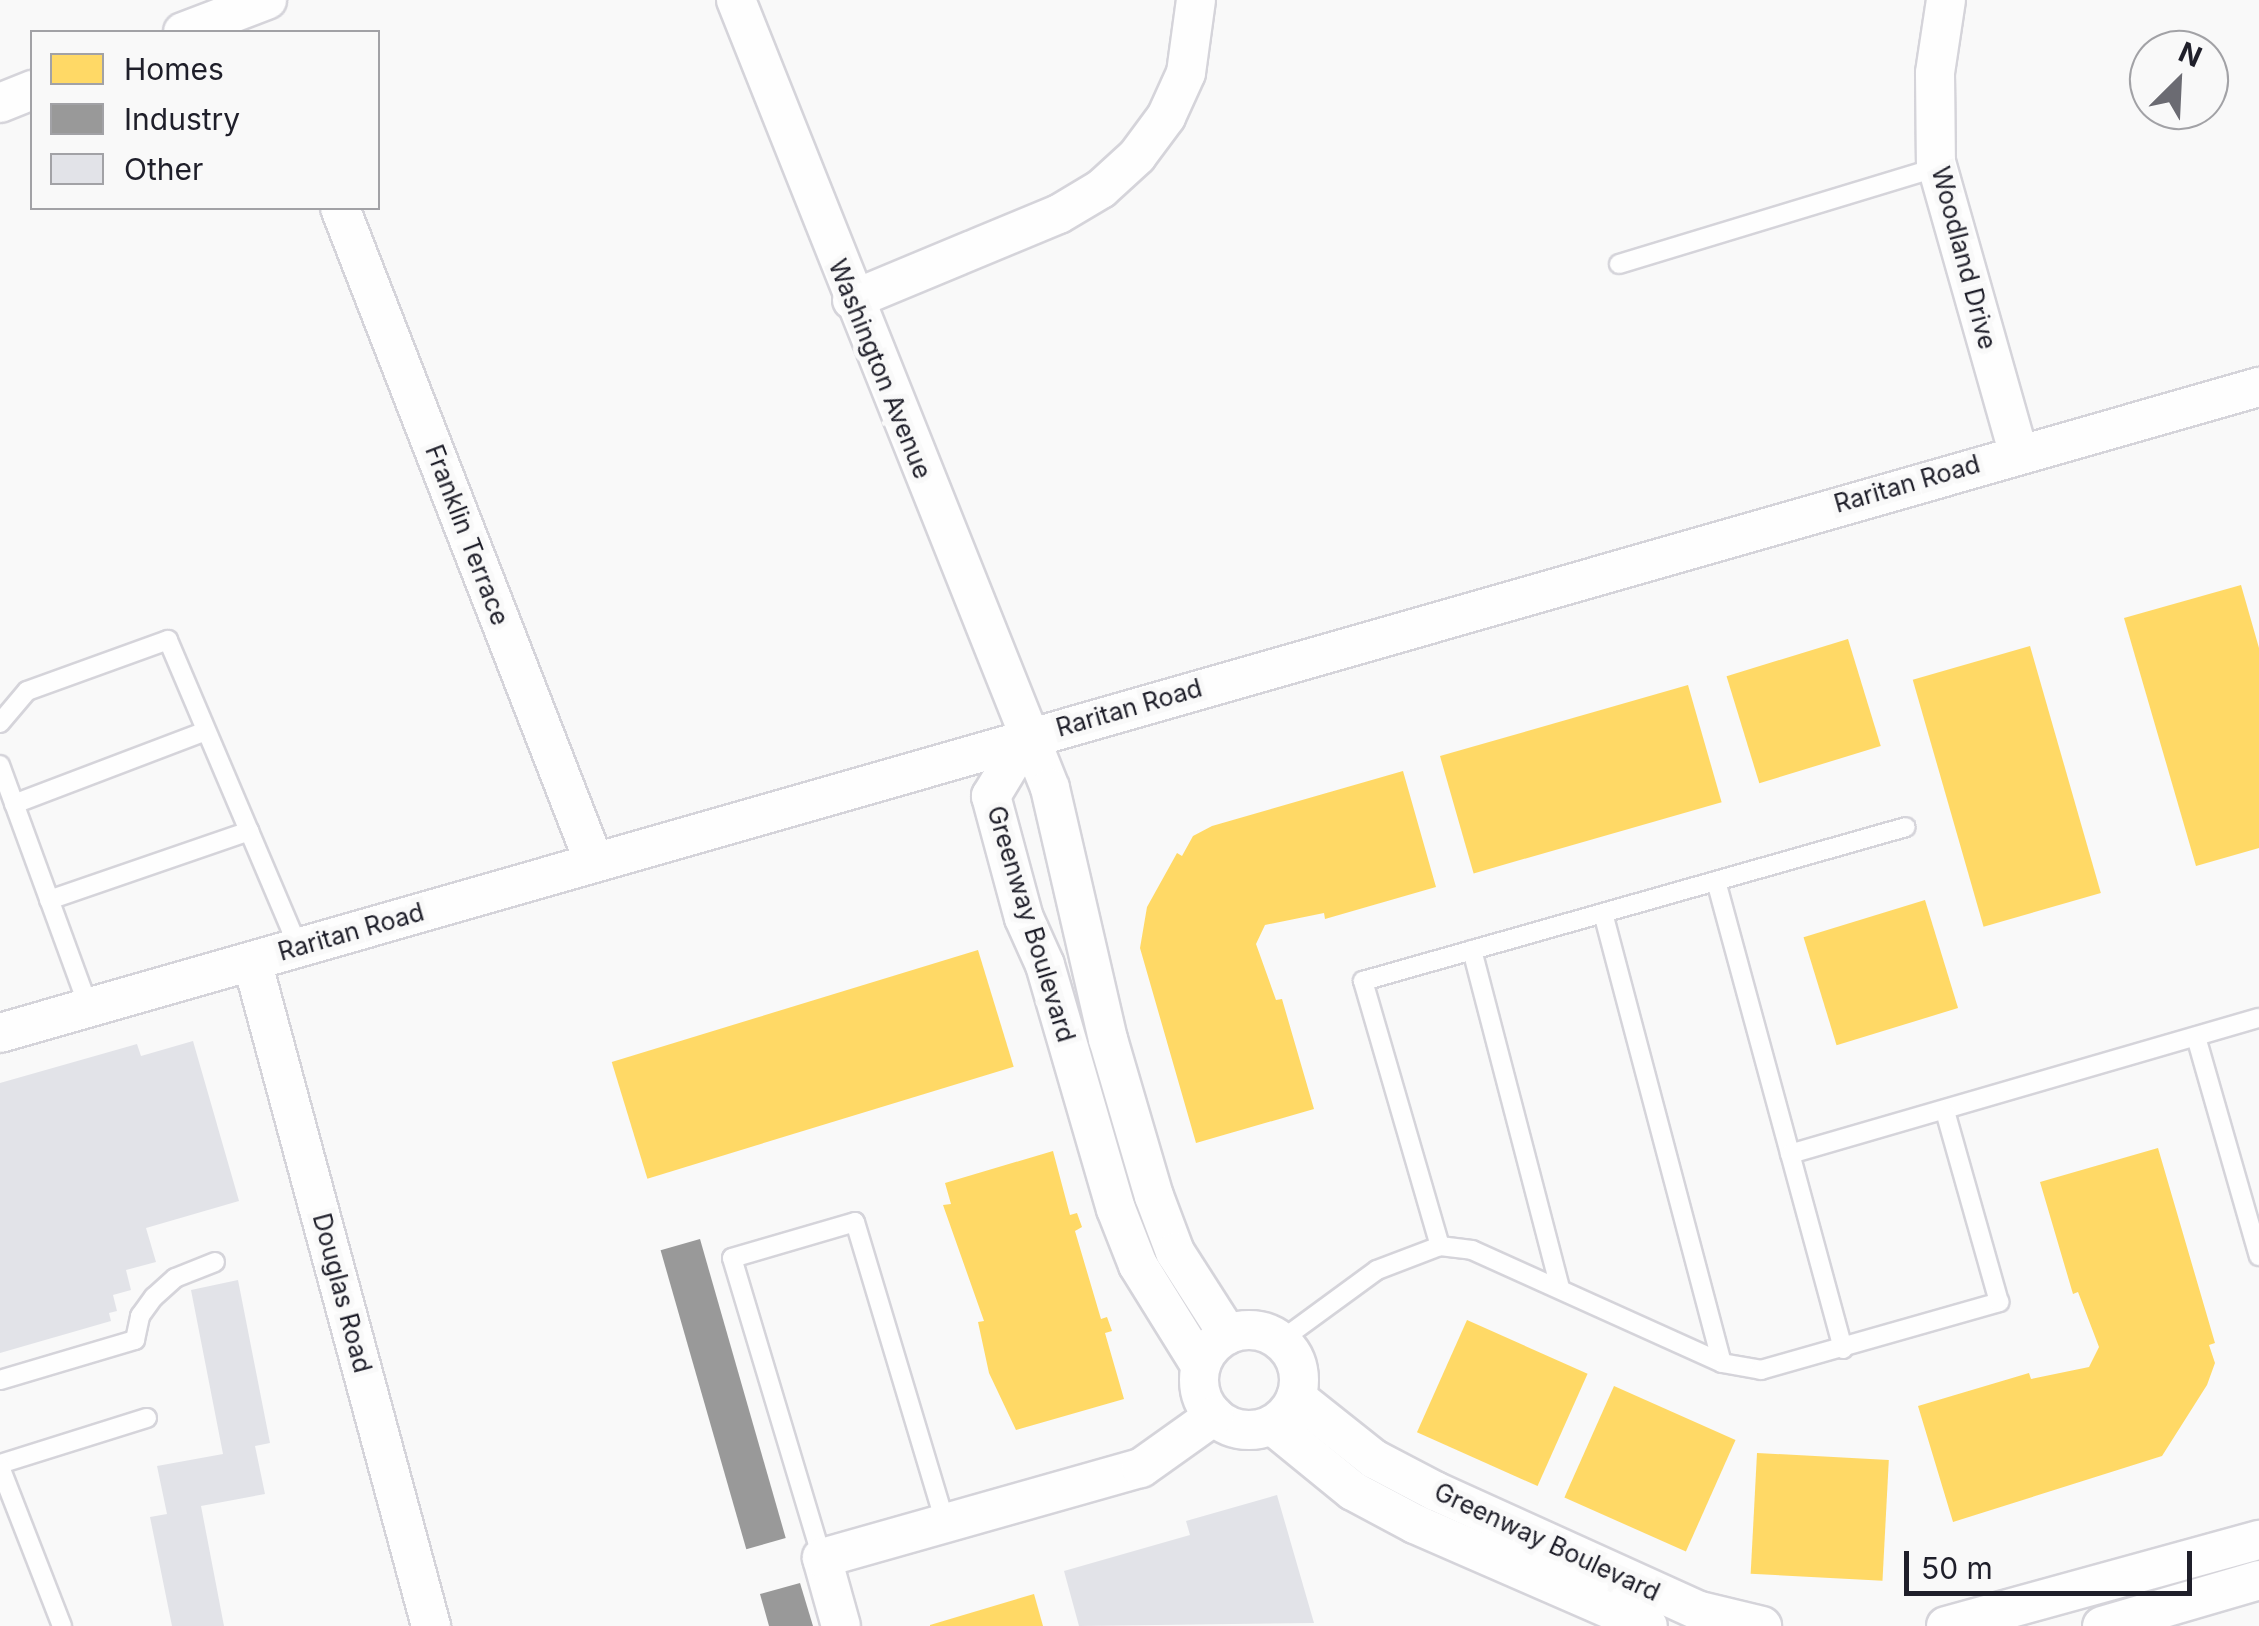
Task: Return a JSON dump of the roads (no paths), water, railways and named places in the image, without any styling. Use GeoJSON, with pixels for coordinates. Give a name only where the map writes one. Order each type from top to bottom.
{"type":"FeatureCollection","features":[{"type":"Feature","properties":{"kind":"street","name":"Washington Avenue"},"geometry":{"type":"LineString","coordinates":[[736,0],[1026,738]]}},
{"type":"Feature","properties":{"kind":"street"},"geometry":{"type":"LineString","coordinates":[[852,300],[1059,214],[1101,189],[1137,156],[1166,117],[1186,72],[1196,0]]}},
{"type":"Feature","properties":{"kind":"street","name":"Woodland Drive"},"geometry":{"type":"LineString","coordinates":[[1946,0],[1936,73],[1938,168],[2018,452]]}},
{"type":"Feature","properties":{"kind":"street"},"geometry":{"type":"LineString","coordinates":[[190,30],[264,9]]}},
{"type":"Feature","properties":{"kind":"street"},"geometry":{"type":"LineString","coordinates":[[0,103],[30,91]]}},
{"type":"Feature","properties":{"kind":"street","name":"Franklin Terrace"},"geometry":{"type":"LineString","coordinates":[[341,210],[594,862]]}},
{"type":"Feature","properties":{"kind":"street","name":"Raritan Road"},"geometry":{"type":"LineString","coordinates":[[0,1034],[2018,452],[2259,388]]}},
{"type":"Feature","properties":{"kind":"street","name":"Greenway Boulevard"},"geometry":{"type":"LineString","coordinates":[[1026,738],[1050,788],[1092,952],[1108,1038],[1154,1196],[1175,1252],[1228,1334]]}},
{"type":"Feature","properties":{"kind":"street","name":"Greenway Boulevard"},"geometry":{"type":"LineString","coordinates":[[1026,738],[991,796],[1024,918],[1045,966],[1116,1209],[1138,1265],[1200,1365]]}},
{"type":"Feature","properties":{"kind":"street"},"geometry":{"type":"LineString","coordinates":[[1045,966],[1092,952]]}},
{"type":"Feature","properties":{"kind":"street","name":"Douglas Road"},"geometry":{"type":"LineString","coordinates":[[252,961],[431,1626]]}},
{"type":"Feature","properties":{"kind":"street"},"geometry":{"type":"LineString","coordinates":[[1254,1330],[1280,1341],[1297,1367],[1284,1411],[1241,1430],[1214,1416],[1200,1390],[1200,1365],[1228,1334],[1254,1330]]}},
{"type":"Feature","properties":{"kind":"street","name":"Greenway Boulevard"},"geometry":{"type":"LineString","coordinates":[[1284,1411],[1435,1491],[1700,1611],[1748,1625]]}},
{"type":"Feature","properties":{"kind":"street","name":"Greenway Boulevard"},"geometry":{"type":"LineString","coordinates":[[1284,1411],[1354,1491],[1415,1524],[1648,1626]]}},
{"type":"Feature","properties":{"kind":"street"},"geometry":{"type":"LineString","coordinates":[[841,1626],[822,1558],[1141,1468],[1194,1436],[1214,1416]]}},
{"type":"Feature","properties":{"kind":"street"},"geometry":{"type":"LineString","coordinates":[[1946,1626],[2259,1540]]}},
{"type":"Feature","properties":{"kind":"street"},"geometry":{"type":"LineString","coordinates":[[2102,1626],[2259,1580]]}},
{"type":"Feature","properties":{"kind":"lane"},"geometry":{"type":"LineString","coordinates":[[1619,264],[1938,168]]}},
{"type":"Feature","properties":{"kind":"lane"},"geometry":{"type":"LineString","coordinates":[[0,723],[27,692],[168,640],[298,948]]}},
{"type":"Feature","properties":{"kind":"lane"},"geometry":{"type":"LineString","coordinates":[[14,804],[206,731]]}},
{"type":"Feature","properties":{"kind":"lane"},"geometry":{"type":"LineString","coordinates":[[0,765],[89,1008]]}},
{"type":"Feature","properties":{"kind":"lane"},"geometry":{"type":"LineString","coordinates":[[1440,1246],[1364,981],[1906,826]]}},
{"type":"Feature","properties":{"kind":"lane"},"geometry":{"type":"LineString","coordinates":[[49,900],[249,831]]}},
{"type":"Feature","properties":{"kind":"lane"},"geometry":{"type":"LineString","coordinates":[[1716,880],[1843,1349]]}},
{"type":"Feature","properties":{"kind":"lane"},"geometry":{"type":"LineString","coordinates":[[1603,913],[1722,1364]]}},
{"type":"Feature","properties":{"kind":"lane"},"geometry":{"type":"LineString","coordinates":[[1472,950],[1560,1288]]}},
{"type":"Feature","properties":{"kind":"lane"},"geometry":{"type":"LineString","coordinates":[[1790,1154],[2259,1018]]}},
{"type":"Feature","properties":{"kind":"lane"},"geometry":{"type":"LineString","coordinates":[[2196,1036],[2259,1256]]}},
{"type":"Feature","properties":{"kind":"lane"},"geometry":{"type":"LineString","coordinates":[[1280,1341],[1377,1270],[1440,1246],[1472,1250],[1722,1364],[1761,1370],[2000,1302],[1945,1110]]}},
{"type":"Feature","properties":{"kind":"lane"},"geometry":{"type":"LineString","coordinates":[[822,1558],[732,1258],[855,1222],[945,1522]]}},
{"type":"Feature","properties":{"kind":"lane"},"geometry":{"type":"LineString","coordinates":[[0,1380],[135,1340],[140,1316],[154,1298],[175,1278],[214,1262]]}},
{"type":"Feature","properties":{"kind":"lane"},"geometry":{"type":"LineString","coordinates":[[62,1626],[0,1466],[147,1418]]}}]}
